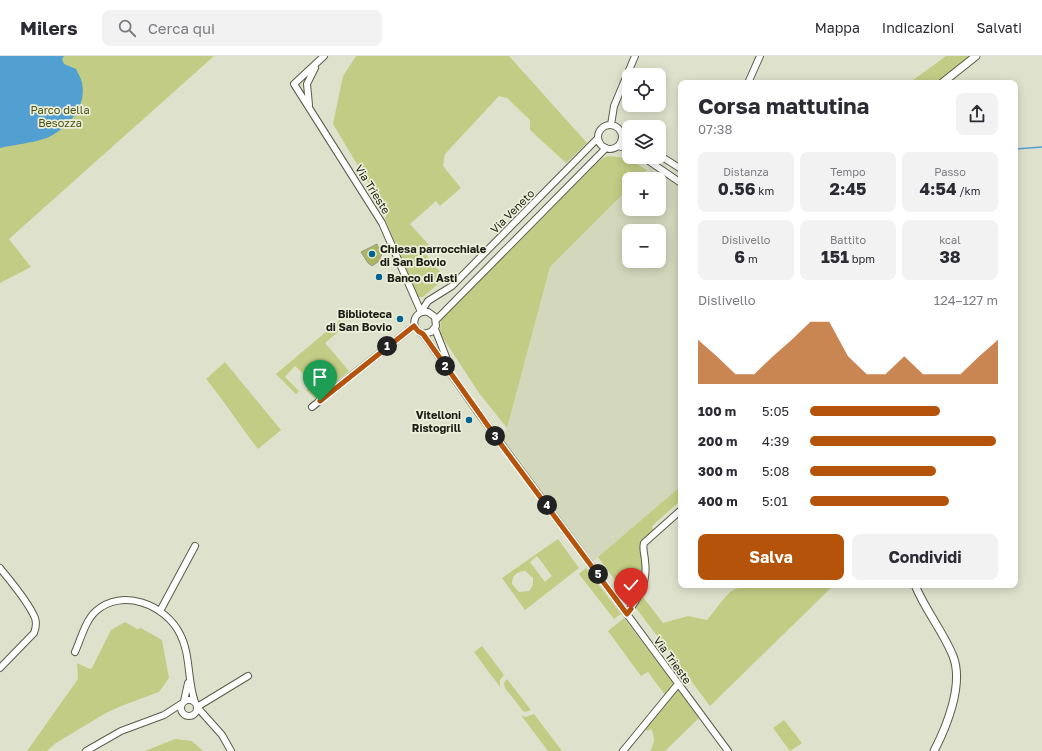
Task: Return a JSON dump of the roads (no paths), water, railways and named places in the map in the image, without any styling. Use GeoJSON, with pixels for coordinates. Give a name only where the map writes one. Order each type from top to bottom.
{"type":"FeatureCollection","features":[{"type":"Feature","properties":{"kind":"street"},"geometry":{"type":"LineString","coordinates":[[310,109],[307,98],[307,84],[318,63],[324,56]]}},
{"type":"Feature","properties":{"kind":"street"},"geometry":{"type":"LineString","coordinates":[[611,125],[614,106],[635,56]]}},
{"type":"Feature","properties":{"kind":"street"},"geometry":{"type":"LineString","coordinates":[[749,80],[760,56]]}},
{"type":"Feature","properties":{"kind":"street"},"geometry":{"type":"LineString","coordinates":[[946,80],[976,56]]}},
{"type":"Feature","properties":{"kind":"street","name":"Via Trieste"},"geometry":{"type":"LineString","coordinates":[[318,63],[294,84],[382,223],[421,312]]}},
{"type":"Feature","properties":{"kind":"street"},"geometry":{"type":"LineString","coordinates":[[611,125],[617,127],[622,134],[621,141],[618,146],[611,149],[601,145],[598,138],[599,132],[603,127],[611,125]]}},
{"type":"Feature","properties":{"kind":"street","name":"Via Veneto"},"geometry":{"type":"LineString","coordinates":[[421,312],[428,301],[452,286],[598,138]]}},
{"type":"Feature","properties":{"kind":"street"},"geometry":{"type":"LineString","coordinates":[[618,146],[622,147]]}},
{"type":"Feature","properties":{"kind":"street","name":"Via Veneto"},"geometry":{"type":"LineString","coordinates":[[436,320],[606,148]]}},
{"type":"Feature","properties":{"kind":"street"},"geometry":{"type":"LineString","coordinates":[[666,159],[678,167]]}},
{"type":"Feature","properties":{"kind":"street"},"geometry":{"type":"LineString","coordinates":[[653,164],[678,181]]}},
{"type":"Feature","properties":{"kind":"street"},"geometry":{"type":"LineString","coordinates":[[312,408],[414,326],[416,317],[421,312],[430,313],[436,320],[434,329],[444,355],[460,387]]}},
{"type":"Feature","properties":{"kind":"street"},"geometry":{"type":"LineString","coordinates":[[414,326],[423,334],[460,387]]}},
{"type":"Feature","properties":{"kind":"street"},"geometry":{"type":"LineString","coordinates":[[423,334],[429,333],[434,329]]}},
{"type":"Feature","properties":{"kind":"street","name":"Via Trieste"},"geometry":{"type":"LineString","coordinates":[[460,387],[728,751]]}},
{"type":"Feature","properties":{"kind":"street"},"geometry":{"type":"LineString","coordinates":[[627,614],[638,598],[645,581],[646,569],[644,543],[678,513]]}},
{"type":"Feature","properties":{"kind":"street"},"geometry":{"type":"LineString","coordinates":[[160,611],[195,546]]}},
{"type":"Feature","properties":{"kind":"street"},"geometry":{"type":"LineString","coordinates":[[0,568],[35,618],[36,627],[34,633],[0,668]]}},
{"type":"Feature","properties":{"kind":"street"},"geometry":{"type":"LineString","coordinates":[[917,588],[952,654],[956,668],[955,695],[934,751]]}},
{"type":"Feature","properties":{"kind":"street"},"geometry":{"type":"LineString","coordinates":[[75,652],[90,619],[95,612],[112,601],[122,599],[133,600],[146,604],[160,611],[172,621],[180,632],[188,656],[189,678],[196,704],[194,715],[188,716],[181,711],[189,678]]}},
{"type":"Feature","properties":{"kind":"street"},"geometry":{"type":"LineString","coordinates":[[196,704],[248,676]]}},
{"type":"Feature","properties":{"kind":"street"},"geometry":{"type":"LineString","coordinates":[[623,751],[678,684]]}},
{"type":"Feature","properties":{"kind":"street"},"geometry":{"type":"LineString","coordinates":[[86,751],[121,731],[164,715],[182,703],[190,700],[196,704],[212,725],[222,735],[231,751]]}},
{"type":"Feature","properties":{"kind":"street"},"geometry":{"type":"LineString","coordinates":[[164,715],[188,716],[204,719],[212,725]]}},
{"type":"Feature","properties":{"kind":"water"},"geometry":{"type":"Polygon","coordinates":[[[0,56],[64,56],[62,59],[64,64],[76,69],[82,81],[83,92],[79,108],[70,122],[56,133],[44,139],[0,148],[0,56]]]}},
{"type":"Feature","properties":{"kind":"waterway"},"geometry":{"type":"LineString","coordinates":[[1018,149],[1042,147]]}},
{"type":"Feature","properties":{"kind":"place","name":"Chiesa parrocchiale di San Bovio"},"geometry":{"type":"Point","coordinates":[372,254]}},
{"type":"Feature","properties":{"kind":"place","name":"Banco di Asti"},"geometry":{"type":"Point","coordinates":[379,277]}},
{"type":"Feature","properties":{"kind":"place","name":"Biblioteca di San Bovio"},"geometry":{"type":"Point","coordinates":[400,319]}},
{"type":"Feature","properties":{"kind":"place","name":"Vitelloni Ristogrill"},"geometry":{"type":"Point","coordinates":[469,420]}},
{"type":"Feature","properties":{"kind":"park label","name":"Parco della Besozza"},"geometry":{"type":"Point","coordinates":[60,115]}}]}
